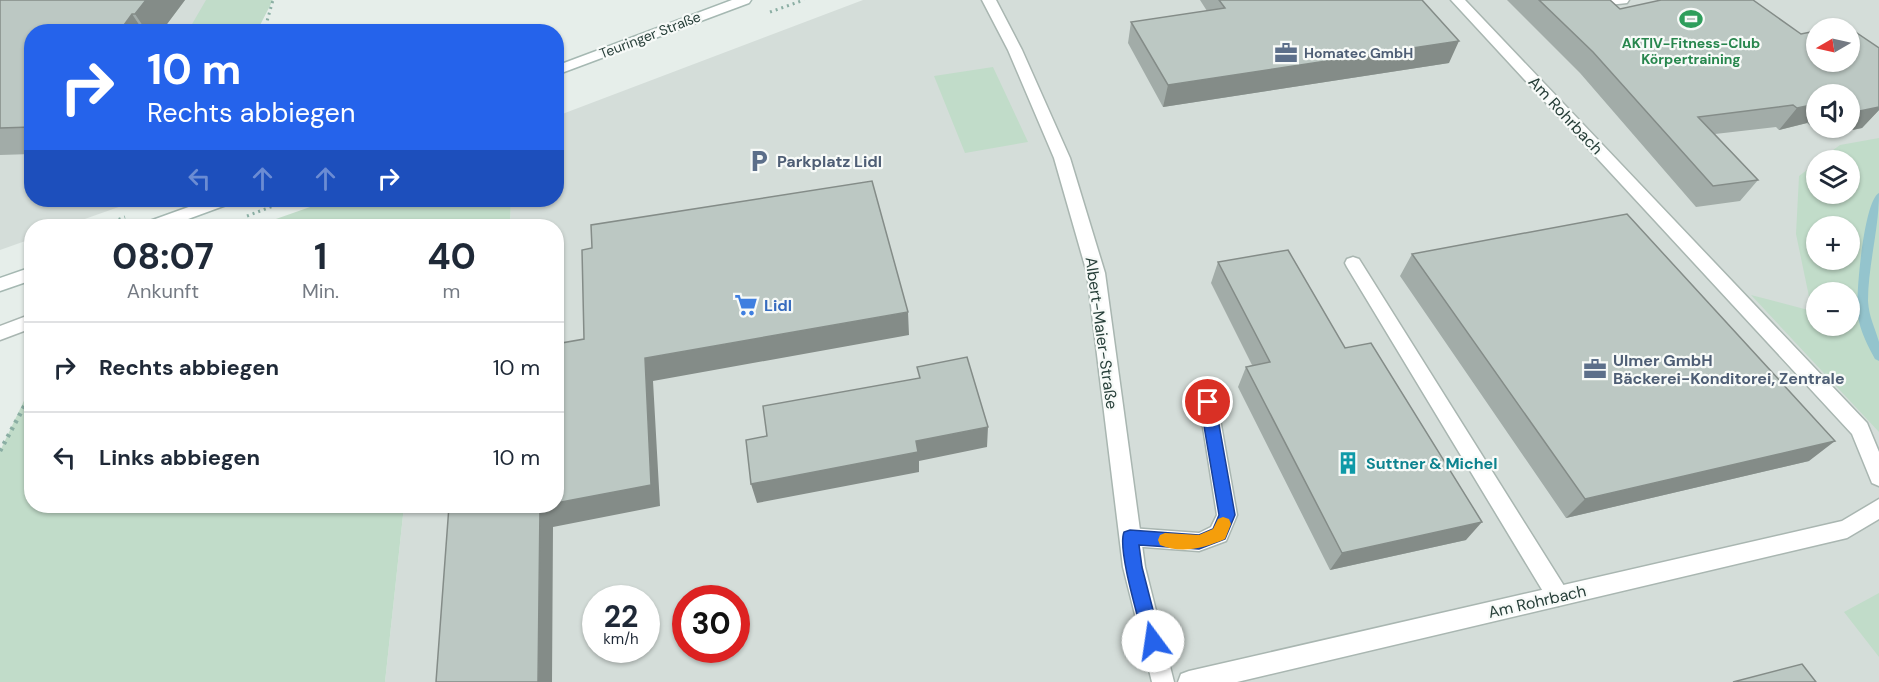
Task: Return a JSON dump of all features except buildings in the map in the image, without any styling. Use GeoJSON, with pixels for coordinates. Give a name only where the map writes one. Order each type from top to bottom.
{"type":"FeatureCollection","features":[{"type":"Feature","properties":{"kind":"street","name":"Teuringer Straße"},"geometry":{"type":"LineString","coordinates":[[564,67],[744,0]]}},
{"type":"Feature","properties":{"kind":"street","name":"Albert-Maier-Straße"},"geometry":{"type":"LineString","coordinates":[[989,0],[1062,158],[1096,273],[1134,567],[1163,682]]}},
{"type":"Feature","properties":{"kind":"street","name":"Am Rohrbach"},"geometry":{"type":"LineString","coordinates":[[1458,0],[1860,429],[1879,477]]}},
{"type":"Feature","properties":{"kind":"street"},"geometry":{"type":"LineString","coordinates":[[172,219],[204,207]]}},
{"type":"Feature","properties":{"kind":"street"},"geometry":{"type":"LineString","coordinates":[[1353,262],[1558,596]]}},
{"type":"Feature","properties":{"kind":"street"},"geometry":{"type":"LineString","coordinates":[[0,285],[24,276]]}},
{"type":"Feature","properties":{"kind":"street"},"geometry":{"type":"LineString","coordinates":[[0,333],[24,324]]}},
{"type":"Feature","properties":{"kind":"street"},"geometry":{"type":"LineString","coordinates":[[1130,537],[1199,542],[1219,534],[1227,515],[1208,402]]}},
{"type":"Feature","properties":{"kind":"street","name":"Am Rohrbach"},"geometry":{"type":"LineString","coordinates":[[1189,682],[1847,529],[1879,508]]}},
{"type":"Feature","properties":{"kind":"path"},"geometry":{"type":"LineString","coordinates":[[266,24],[273,0]]}},
{"type":"Feature","properties":{"kind":"path"},"geometry":{"type":"LineString","coordinates":[[241,219],[272,207]]}},
{"type":"Feature","properties":{"kind":"path"},"geometry":{"type":"LineString","coordinates":[[0,451],[24,407]]}},
{"type":"Feature","properties":{"kind":"shaded area"},"geometry":{"type":"Polygon","coordinates":[[[0,0],[264,0],[248,24],[24,24],[24,207],[119,207],[85,219],[24,219],[24,241],[0,250],[0,0]]]}},
{"type":"Feature","properties":{"kind":"shaded area"},"geometry":{"type":"Polygon","coordinates":[[[863,0],[1879,0],[1879,682],[385,682],[403,513],[564,513],[564,219],[510,219],[511,207],[564,207],[564,113],[863,0]]]}},
{"type":"Feature","properties":{"kind":"green space"},"geometry":{"type":"Polygon","coordinates":[[[206,0],[273,0],[261,24],[192,24],[206,0]]]}},
{"type":"Feature","properties":{"kind":"green space"},"geometry":{"type":"Polygon","coordinates":[[[993,67],[1028,142],[965,153],[934,76],[993,67]]]}},
{"type":"Feature","properties":{"kind":"green space"},"geometry":{"type":"Polygon","coordinates":[[[1879,138],[1879,432],[1751,295],[1806,309],[1806,336],[1860,336],[1860,282],[1806,282],[1796,234],[1799,176],[1806,171],[1806,204],[1860,204],[1860,150],[1833,150],[1840,145],[1879,138]]]}},
{"type":"Feature","properties":{"kind":"green space"},"geometry":{"type":"Polygon","coordinates":[[[310,207],[511,207],[510,219],[276,219],[310,207]]]}},
{"type":"Feature","properties":{"kind":"green space"},"geometry":{"type":"Polygon","coordinates":[[[24,401],[24,513],[403,513],[385,682],[0,682],[0,451],[24,401]]]}},
{"type":"Feature","properties":{"kind":"green space"},"geometry":{"type":"Polygon","coordinates":[[[1879,593],[1879,657],[1844,612],[1879,593]]]}},
{"type":"Feature","properties":{"kind":"waterway"},"geometry":{"type":"LineString","coordinates":[[1879,197],[1872,222],[1862,300],[1865,323],[1879,356]]}},
{"type":"Feature","properties":{"kind":"slow traffic"},"geometry":{"type":"LineString","coordinates":[[1165,540],[1199,542],[1219,534],[1223,524]]}},
{"type":"Feature","properties":{"kind":"place","name":"AKTIV-Fitness-Club Körpertraining"},"geometry":{"type":"Point","coordinates":[1691,19]}},
{"type":"Feature","properties":{"kind":"place","name":"Homatec GmbH"},"geometry":{"type":"Point","coordinates":[1286,53]}},
{"type":"Feature","properties":{"kind":"place","name":"Parkplatz Lidl"},"geometry":{"type":"Point","coordinates":[759,161]}},
{"type":"Feature","properties":{"kind":"place","name":"Lidl"},"geometry":{"type":"Point","coordinates":[746,305]}},
{"type":"Feature","properties":{"kind":"place","name":"Ulmer GmbH Bäckerei-Konditorei, Zentrale"},"geometry":{"type":"Point","coordinates":[1595,369]}},
{"type":"Feature","properties":{"kind":"place","name":"Suttner & Michel"},"geometry":{"type":"Point","coordinates":[1348,463]}},
{"type":"Feature","properties":{"kind":"route"},"geometry":{"type":"LineString","coordinates":[[1153,641],[1134,567],[1130,537],[1199,542],[1219,534],[1227,515],[1208,402]]}}]}
